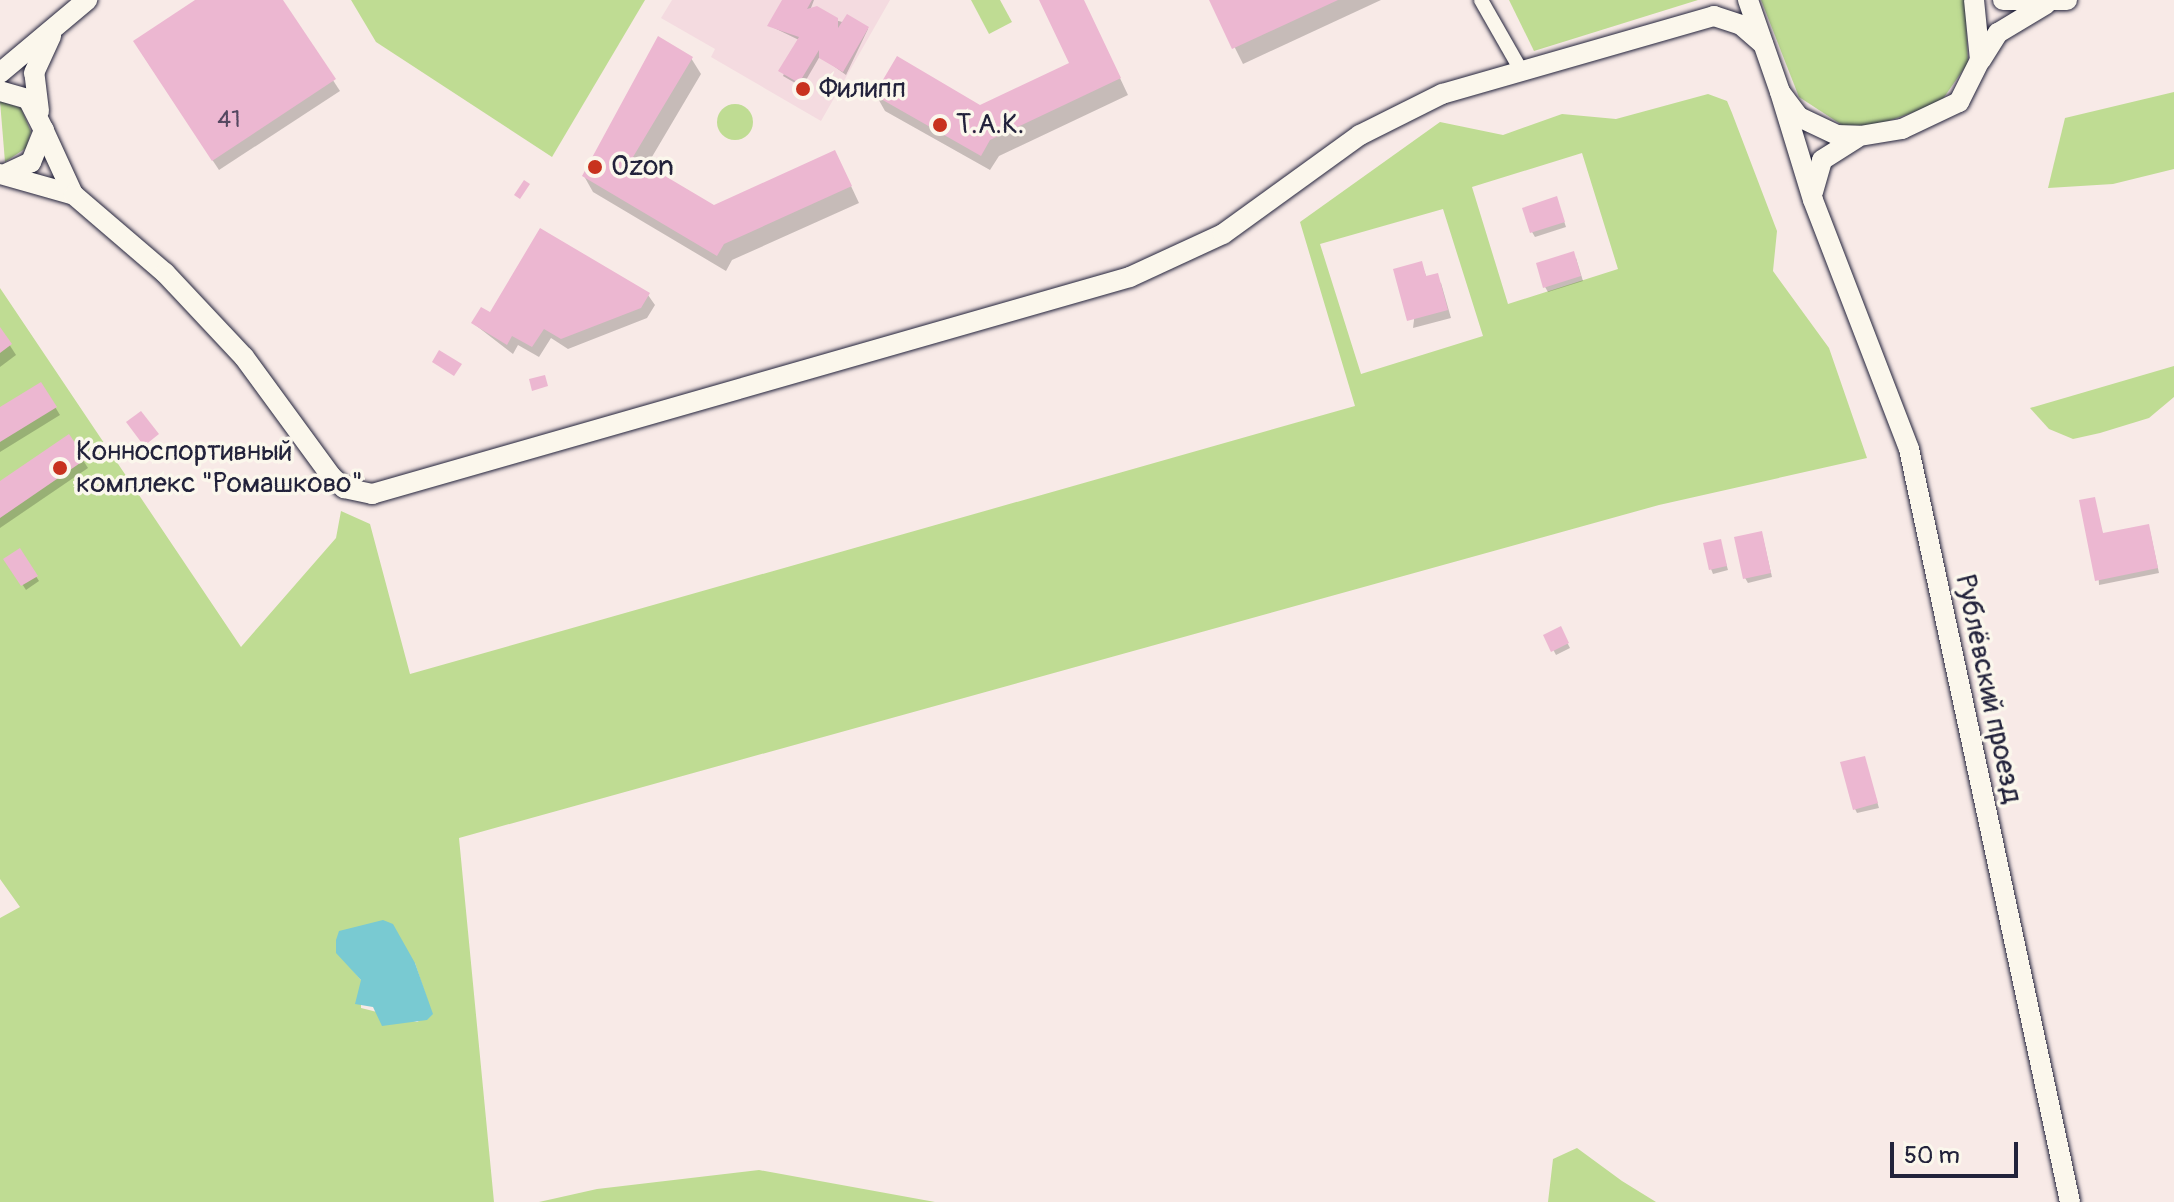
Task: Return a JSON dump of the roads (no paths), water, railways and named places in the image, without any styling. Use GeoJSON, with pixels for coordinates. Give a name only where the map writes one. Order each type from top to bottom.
{"type":"FeatureCollection","features":[{"type":"Feature","properties":{"kind":"street"},"geometry":{"type":"LineString","coordinates":[[0,73],[53,32],[87,0]]}},
{"type":"Feature","properties":{"kind":"street"},"geometry":{"type":"LineString","coordinates":[[1481,0],[1521,70]]}},
{"type":"Feature","properties":{"kind":"street"},"geometry":{"type":"LineString","coordinates":[[1689,20],[1714,0]]}},
{"type":"Feature","properties":{"kind":"street","name":"Рублёвский проезд"},"geometry":{"type":"LineString","coordinates":[[1748,0],[1813,200],[1909,449],[2070,1202]]}},
{"type":"Feature","properties":{"kind":"street"},"geometry":{"type":"LineString","coordinates":[[1974,0],[1980,60]]}},
{"type":"Feature","properties":{"kind":"street"},"geometry":{"type":"LineString","coordinates":[[2003,0],[2046,4],[2067,0]]}},
{"type":"Feature","properties":{"kind":"street"},"geometry":{"type":"LineString","coordinates":[[1813,200],[1822,160],[1860,136],[1935,118],[1959,102],[1998,33],[2046,4]]}},
{"type":"Feature","properties":{"kind":"street"},"geometry":{"type":"LineString","coordinates":[[0,91],[28,99],[74,195],[208,314],[331,476],[344,488],[372,494],[1130,277],[1223,234],[1399,113],[1521,70],[1689,20],[1729,19],[1763,44]]}},
{"type":"Feature","properties":{"kind":"street"},"geometry":{"type":"LineString","coordinates":[[0,173],[31,162],[42,124],[34,73],[53,32]]}},
{"type":"Feature","properties":{"kind":"street"},"geometry":{"type":"LineString","coordinates":[[1780,92],[1816,128],[1860,136]]}},
{"type":"Feature","properties":{"kind":"street"},"geometry":{"type":"LineString","coordinates":[[0,173],[74,195]]}},
{"type":"Feature","properties":{"kind":"water"},"geometry":{"type":"Polygon","coordinates":[[[383,920],[393,924],[415,963],[433,1014],[427,1020],[382,1026],[373,1007],[355,1004],[361,980],[336,953],[339,931],[383,920]]]}},
{"type":"Feature","properties":{"kind":"place","name":"Филипп"},"geometry":{"type":"Point","coordinates":[803,89]}},
{"type":"Feature","properties":{"kind":"place","name":"Т.А.К."},"geometry":{"type":"Point","coordinates":[940,125]}},
{"type":"Feature","properties":{"kind":"place","name":"Ozon"},"geometry":{"type":"Point","coordinates":[595,167]}},
{"type":"Feature","properties":{"kind":"place","name":"Конноспортивный комплекс \"Ромашково\""},"geometry":{"type":"Point","coordinates":[60,468]}}]}
